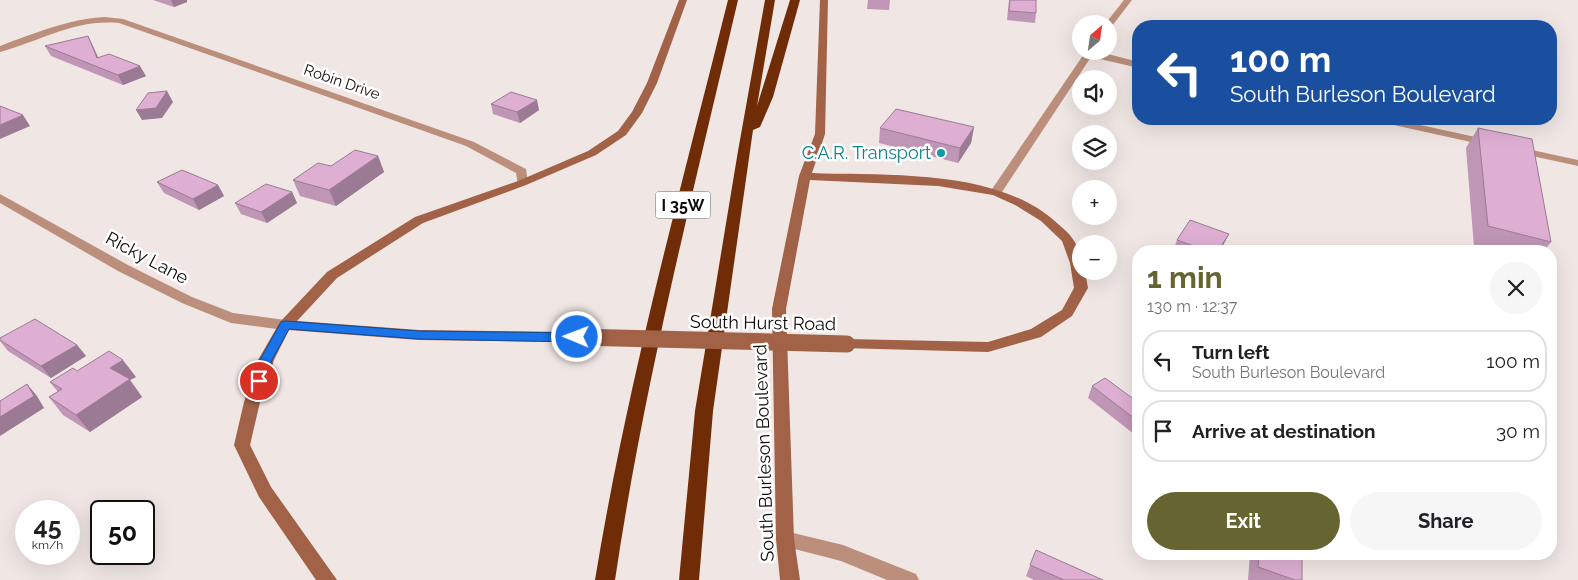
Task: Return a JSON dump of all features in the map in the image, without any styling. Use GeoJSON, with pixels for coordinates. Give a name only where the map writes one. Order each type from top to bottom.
{"type":"FeatureCollection","features":[{"type":"Feature","properties":{"kind":"highway","name":"I 35W"},"geometry":{"type":"LineString","coordinates":[[605,580],[618,498],[648,351],[733,0]]}},
{"type":"Feature","properties":{"kind":"highway","name":"I 35W"},"geometry":{"type":"LineString","coordinates":[[689,580],[704,411],[744,152],[770,0]]}},
{"type":"Feature","properties":{"kind":"highway"},"geometry":{"type":"LineString","coordinates":[[744,152],[767,97],[796,0]]}},
{"type":"Feature","properties":{"kind":"main road"},"geometry":{"type":"LineString","coordinates":[[327,580],[265,492],[242,445],[252,402],[266,360],[285,325],[332,275],[419,220],[522,184],[592,153],[622,133],[637,113],[652,82],[682,0]]}},
{"type":"Feature","properties":{"kind":"main road","name":"South Burleson Boulevard"},"geometry":{"type":"LineString","coordinates":[[790,580],[785,539],[779,309],[805,176],[820,134],[824,0]]}},
{"type":"Feature","properties":{"kind":"main road","name":"South Hurst Road"},"geometry":{"type":"LineString","coordinates":[[285,325],[419,335],[988,347],[1036,333],[1067,314],[1081,288],[1076,263],[1068,239],[1045,218],[996,192],[938,182],[805,176]]}},
{"type":"Feature","properties":{"kind":"street"},"geometry":{"type":"LineString","coordinates":[[1116,15],[1128,0]]}},
{"type":"Feature","properties":{"kind":"street","name":"Robin Drive"},"geometry":{"type":"LineString","coordinates":[[0,49],[68,25],[108,19],[136,27],[470,144],[522,171],[522,184]]}},
{"type":"Feature","properties":{"kind":"street"},"geometry":{"type":"LineString","coordinates":[[996,192],[1085,60]]}},
{"type":"Feature","properties":{"kind":"street"},"geometry":{"type":"LineString","coordinates":[[1118,60],[1132,63]]}},
{"type":"Feature","properties":{"kind":"street"},"geometry":{"type":"LineString","coordinates":[[1407,125],[1578,163]]}},
{"type":"Feature","properties":{"kind":"street","name":"Ricky Lane"},"geometry":{"type":"LineString","coordinates":[[0,198],[123,268],[187,300],[231,318],[285,325]]}},
{"type":"Feature","properties":{"kind":"street"},"geometry":{"type":"LineString","coordinates":[[785,539],[843,553],[909,580]]}},
{"type":"Feature","properties":{"kind":"building"},"geometry":{"type":"Polygon","coordinates":[[[1010,0],[1036,0],[1036,13],[1009,11],[1010,0]]]}},
{"type":"Feature","properties":{"kind":"building"},"geometry":{"type":"Polygon","coordinates":[[[88,36],[97,58],[109,54],[140,66],[118,75],[45,46],[88,36]]]}},
{"type":"Feature","properties":{"kind":"building"},"geometry":{"type":"Polygon","coordinates":[[[167,91],[156,108],[136,110],[148,93],[167,91]]]}},
{"type":"Feature","properties":{"kind":"building"},"geometry":{"type":"Polygon","coordinates":[[[511,92],[537,100],[517,112],[491,104],[511,92]]]}},
{"type":"Feature","properties":{"kind":"building"},"geometry":{"type":"Polygon","coordinates":[[[0,106],[23,115],[0,125],[0,106]]]}},
{"type":"Feature","properties":{"kind":"building"},"geometry":{"type":"Polygon","coordinates":[[[896,109],[974,127],[960,148],[880,128],[896,109]]]}},
{"type":"Feature","properties":{"kind":"building"},"geometry":{"type":"Polygon","coordinates":[[[1478,128],[1532,139],[1551,242],[1488,226],[1478,128]]]}},
{"type":"Feature","properties":{"kind":"building"},"geometry":{"type":"Polygon","coordinates":[[[355,150],[378,156],[329,190],[293,180],[318,163],[331,166],[355,150]]]}},
{"type":"Feature","properties":{"kind":"building"},"geometry":{"type":"Polygon","coordinates":[[[182,170],[218,185],[193,199],[157,182],[182,170]]]}},
{"type":"Feature","properties":{"kind":"building"},"geometry":{"type":"Polygon","coordinates":[[[266,184],[292,192],[261,212],[235,203],[266,184]]]}},
{"type":"Feature","properties":{"kind":"building"},"geometry":{"type":"Polygon","coordinates":[[[1190,220],[1229,234],[1222,245],[1191,245],[1177,240],[1190,220]]]}},
{"type":"Feature","properties":{"kind":"building"},"geometry":{"type":"Polygon","coordinates":[[[35,319],[77,345],[41,366],[0,340],[0,338],[35,319]]]}},
{"type":"Feature","properties":{"kind":"building"},"geometry":{"type":"Polygon","coordinates":[[[109,351],[123,360],[110,368],[130,379],[76,415],[49,397],[62,389],[50,382],[73,368],[77,371],[109,351]]]}},
{"type":"Feature","properties":{"kind":"building"},"geometry":{"type":"Polygon","coordinates":[[[1105,378],[1132,398],[1132,417],[1092,386],[1105,378]]]}},
{"type":"Feature","properties":{"kind":"building"},"geometry":{"type":"Polygon","coordinates":[[[27,384],[34,396],[0,417],[0,401],[27,384]]]}},
{"type":"Feature","properties":{"kind":"building"},"geometry":{"type":"Polygon","coordinates":[[[1036,550],[1103,580],[1064,580],[1030,565],[1036,550]]]}},
{"type":"Feature","properties":{"kind":"building"},"geometry":{"type":"Polygon","coordinates":[[[1259,560],[1302,560],[1302,580],[1295,580],[1258,567],[1259,560]]]}},
{"type":"Feature","properties":{"kind":"place","name":"C.A.R. Transport"},"geometry":{"type":"Point","coordinates":[941,153]}},
{"type":"Feature","properties":{"kind":"route"},"geometry":{"type":"LineString","coordinates":[[259,381],[266,360],[285,325],[419,335],[577,337]]}}]}
